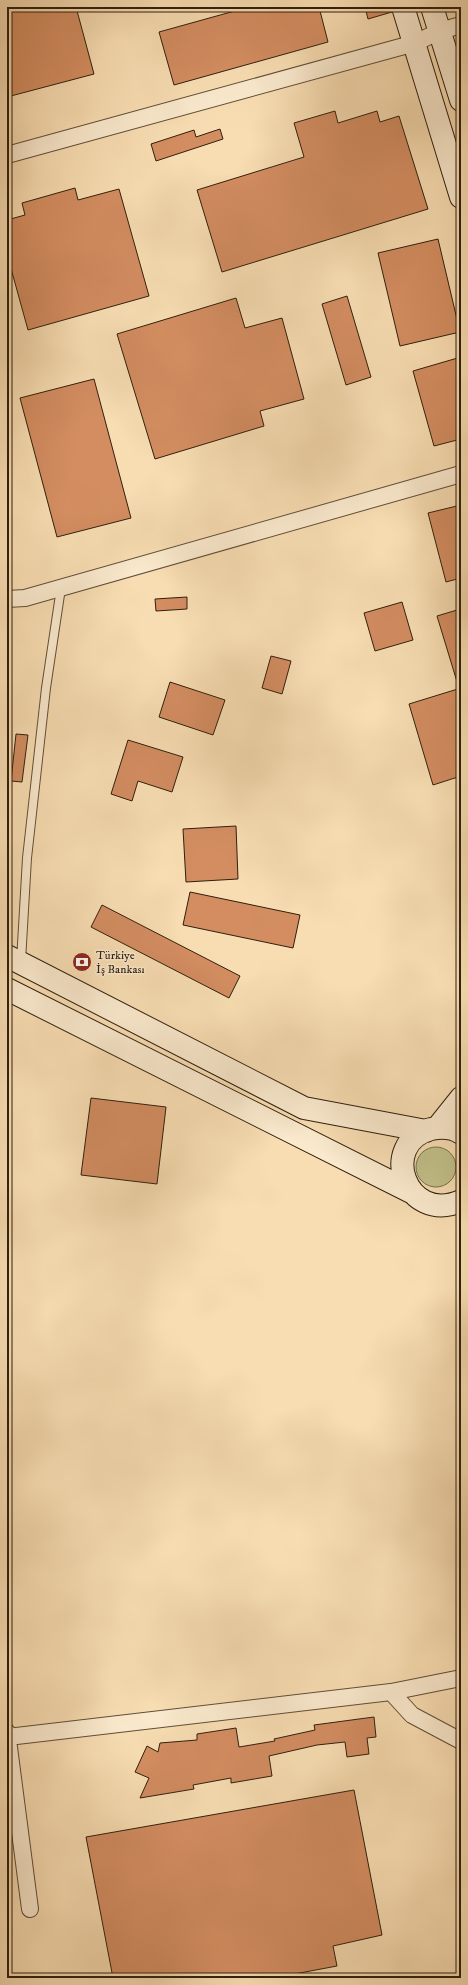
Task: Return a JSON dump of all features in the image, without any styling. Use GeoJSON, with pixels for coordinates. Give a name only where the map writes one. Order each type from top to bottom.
{"type":"FeatureCollection","features":[{"type":"Feature","properties":{"kind":"street"},"geometry":{"type":"LineString","coordinates":[[403,7],[461,197]]}},
{"type":"Feature","properties":{"kind":"street"},"geometry":{"type":"LineString","coordinates":[[432,7],[461,100]]}},
{"type":"Feature","properties":{"kind":"street"},"geometry":{"type":"LineString","coordinates":[[7,155],[415,43],[440,31],[461,25]]}},
{"type":"Feature","properties":{"kind":"street"},"geometry":{"type":"LineString","coordinates":[[7,599],[25,598],[461,474]]}},
{"type":"Feature","properties":{"kind":"street"},"geometry":{"type":"LineString","coordinates":[[14,960],[304,1108],[431,1129],[448,1128],[461,1133]]}},
{"type":"Feature","properties":{"kind":"street"},"geometry":{"type":"LineString","coordinates":[[7,989],[411,1192],[425,1202],[451,1204],[461,1216]]}},
{"type":"Feature","properties":{"kind":"street"},"geometry":{"type":"LineString","coordinates":[[411,1192],[405,1182],[402,1170],[403,1158],[408,1146],[415,1137],[431,1129],[461,1098]]}},
{"type":"Feature","properties":{"kind":"street"},"geometry":{"type":"LineString","coordinates":[[30,1909],[8,1735],[391,1692],[461,1678]]}},
{"type":"Feature","properties":{"kind":"street"},"geometry":{"type":"LineString","coordinates":[[391,1692],[412,1715],[461,1741]]}},
{"type":"Feature","properties":{"kind":"lane"},"geometry":{"type":"LineString","coordinates":[[14,960],[46,688],[61,588]]}},
{"type":"Feature","properties":{"kind":"shaded area"},"geometry":{"type":"Polygon","coordinates":[[[436,1147],[444,1149],[450,1153],[454,1159],[456,1167],[454,1175],[450,1181],[444,1185],[436,1187],[428,1185],[422,1181],[418,1175],[416,1167],[418,1159],[422,1153],[428,1149],[436,1147]]]}},
{"type":"Feature","properties":{"kind":"building"},"geometry":{"type":"Polygon","coordinates":[[[7,7],[76,7],[94,74],[7,97],[7,7]]]}},
{"type":"Feature","properties":{"kind":"building"},"geometry":{"type":"Polygon","coordinates":[[[249,7],[319,7],[328,42],[174,85],[159,32],[249,7]]]}},
{"type":"Feature","properties":{"kind":"building"},"geometry":{"type":"Polygon","coordinates":[[[365,7],[391,7],[392,12],[368,19],[365,7]]]}},
{"type":"Feature","properties":{"kind":"building"},"geometry":{"type":"Polygon","coordinates":[[[335,111],[338,123],[377,111],[380,122],[399,116],[428,209],[222,272],[197,190],[304,157],[294,123],[335,111]]]}},
{"type":"Feature","properties":{"kind":"building"},"geometry":{"type":"Polygon","coordinates":[[[220,129],[223,139],[156,161],[151,144],[194,130],[196,137],[220,129]]]}},
{"type":"Feature","properties":{"kind":"building"},"geometry":{"type":"Polygon","coordinates":[[[75,188],[78,200],[119,189],[149,296],[28,330],[7,254],[7,220],[25,215],[22,203],[75,188]]]}},
{"type":"Feature","properties":{"kind":"building"},"geometry":{"type":"Polygon","coordinates":[[[438,239],[460,332],[400,346],[378,253],[438,239]]]}},
{"type":"Feature","properties":{"kind":"building"},"geometry":{"type":"Polygon","coordinates":[[[347,296],[371,377],[346,385],[322,304],[347,296]]]}},
{"type":"Feature","properties":{"kind":"building"},"geometry":{"type":"Polygon","coordinates":[[[236,298],[245,328],[282,318],[304,399],[260,411],[264,426],[155,459],[117,334],[236,298]]]}},
{"type":"Feature","properties":{"kind":"building"},"geometry":{"type":"Polygon","coordinates":[[[461,357],[461,439],[434,446],[413,371],[461,357]]]}},
{"type":"Feature","properties":{"kind":"building"},"geometry":{"type":"Polygon","coordinates":[[[94,379],[131,518],[57,537],[20,398],[94,379]]]}},
{"type":"Feature","properties":{"kind":"building"},"geometry":{"type":"Polygon","coordinates":[[[461,505],[461,578],[446,582],[428,513],[461,505]]]}},
{"type":"Feature","properties":{"kind":"building"},"geometry":{"type":"Polygon","coordinates":[[[187,597],[187,609],[156,611],[155,599],[187,597]]]}},
{"type":"Feature","properties":{"kind":"building"},"geometry":{"type":"Polygon","coordinates":[[[402,602],[413,640],[375,651],[364,613],[402,602]]]}},
{"type":"Feature","properties":{"kind":"building"},"geometry":{"type":"Polygon","coordinates":[[[457,610],[461,624],[461,685],[458,685],[437,616],[457,610]]]}},
{"type":"Feature","properties":{"kind":"building"},"geometry":{"type":"Polygon","coordinates":[[[271,656],[291,661],[282,694],[262,688],[271,656]]]}},
{"type":"Feature","properties":{"kind":"building"},"geometry":{"type":"Polygon","coordinates":[[[170,682],[225,700],[213,735],[159,717],[170,682]]]}},
{"type":"Feature","properties":{"kind":"building"},"geometry":{"type":"Polygon","coordinates":[[[461,688],[461,776],[433,785],[409,704],[461,688]]]}},
{"type":"Feature","properties":{"kind":"building"},"geometry":{"type":"Polygon","coordinates":[[[16,734],[28,735],[22,782],[11,781],[16,734]]]}},
{"type":"Feature","properties":{"kind":"building"},"geometry":{"type":"Polygon","coordinates":[[[128,740],[183,757],[172,792],[138,781],[132,801],[111,794],[128,740]]]}},
{"type":"Feature","properties":{"kind":"building"},"geometry":{"type":"Polygon","coordinates":[[[236,826],[238,879],[186,882],[183,829],[236,826]]]}},
{"type":"Feature","properties":{"kind":"building"},"geometry":{"type":"Polygon","coordinates":[[[190,892],[300,915],[293,948],[183,925],[190,892]]]}},
{"type":"Feature","properties":{"kind":"building"},"geometry":{"type":"Polygon","coordinates":[[[102,905],[240,976],[229,998],[91,927],[102,905]]]}},
{"type":"Feature","properties":{"kind":"building"},"geometry":{"type":"Polygon","coordinates":[[[91,1098],[166,1107],[157,1184],[81,1175],[91,1098]]]}},
{"type":"Feature","properties":{"kind":"building"},"geometry":{"type":"Polygon","coordinates":[[[374,1717],[376,1737],[367,1738],[369,1754],[347,1757],[345,1742],[317,1745],[269,1756],[272,1776],[231,1783],[231,1778],[193,1785],[194,1789],[140,1798],[149,1778],[135,1772],[147,1746],[158,1752],[160,1743],[197,1740],[197,1734],[236,1728],[239,1747],[275,1741],[274,1739],[315,1730],[314,1725],[374,1717]]]}},
{"type":"Feature","properties":{"kind":"building"},"geometry":{"type":"Polygon","coordinates":[[[354,1790],[382,1935],[333,1946],[337,1966],[273,1978],[113,1978],[86,1837],[354,1790]]]}},
{"type":"Feature","properties":{"kind":"place","name":"Türkiye İş Bankası"},"geometry":{"type":"Point","coordinates":[82,962]}}]}
